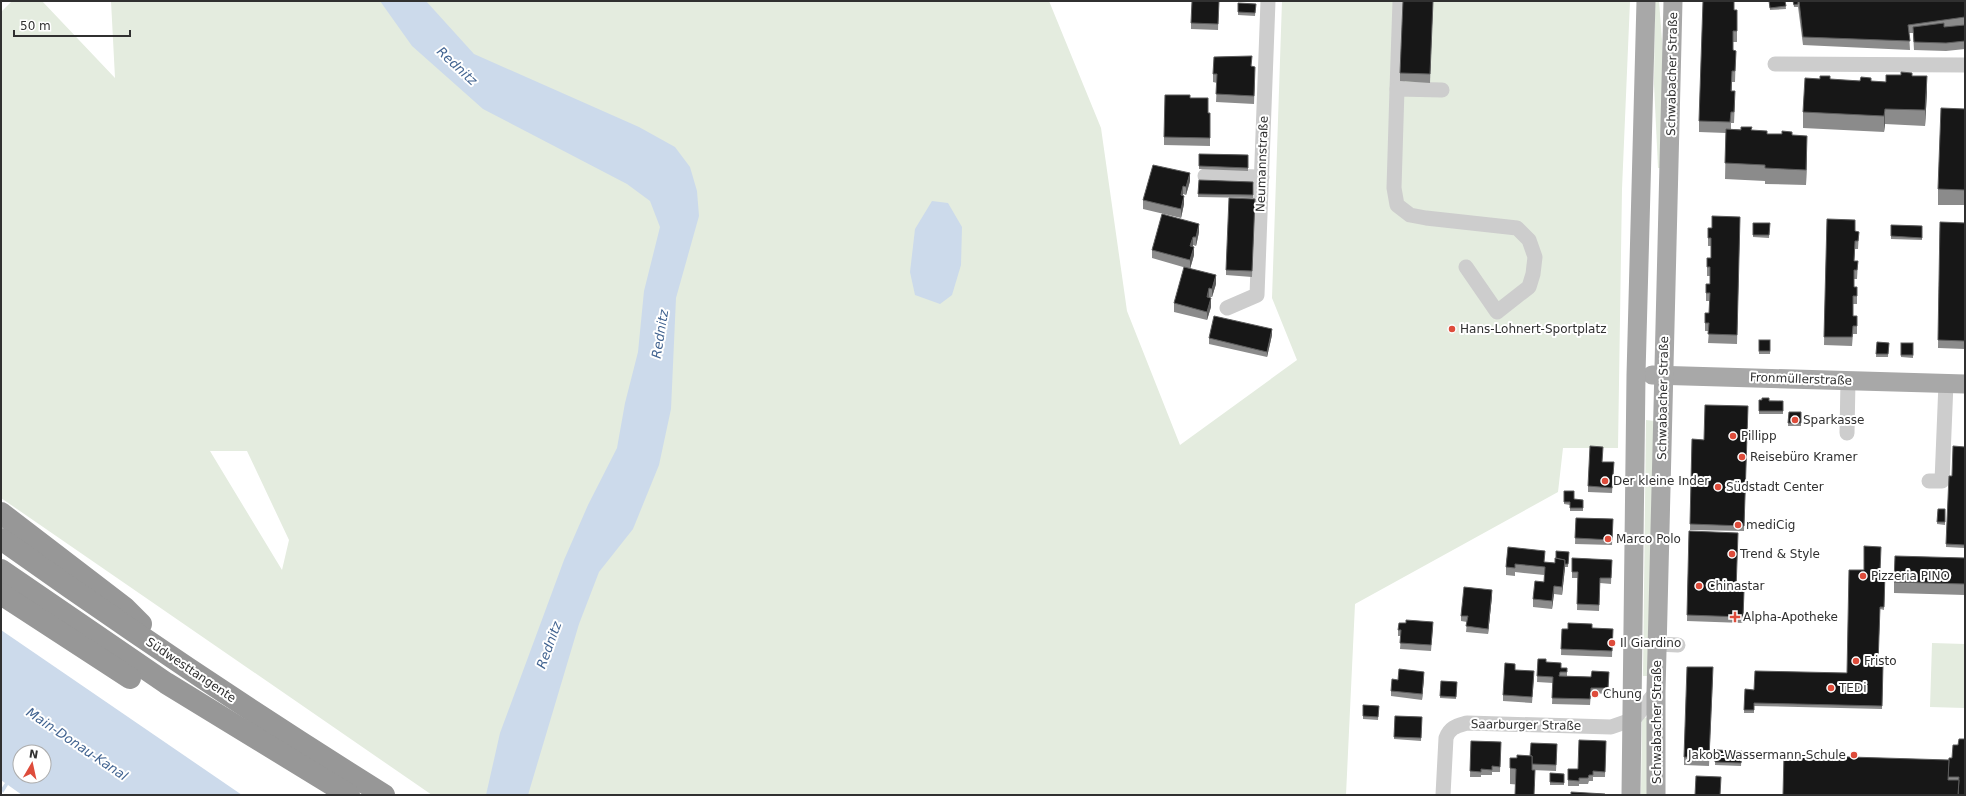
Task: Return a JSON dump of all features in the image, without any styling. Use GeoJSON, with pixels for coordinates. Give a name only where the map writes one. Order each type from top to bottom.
{"type":"FeatureCollection","features":[{"type":"Feature","properties":{"kind":"highway"},"geometry":{"type":"LineString","coordinates":[[1,513],[125,608],[172,657]]}},
{"type":"Feature","properties":{"kind":"highway","name":"Südwesttangente"},"geometry":{"type":"LineString","coordinates":[[1,539],[172,657],[303,744],[384,795]]}},
{"type":"Feature","properties":{"kind":"highway","name":"Südwesttangente"},"geometry":{"type":"LineString","coordinates":[[1,570],[110,646],[348,795]]}},
{"type":"Feature","properties":{"kind":"highway"},"geometry":{"type":"LineString","coordinates":[[1,594],[158,695],[226,720]]}},
{"type":"Feature","properties":{"kind":"main road","name":"Schwabacher Straße"},"geometry":{"type":"LineString","coordinates":[[1632,795],[1634,720],[1636,375],[1646,1]]}},
{"type":"Feature","properties":{"kind":"main road","name":"Schwabacher Straße"},"geometry":{"type":"LineString","coordinates":[[1656,795],[1657,644],[1673,1]]}},
{"type":"Feature","properties":{"kind":"main road","name":"Fronmüllerstraße"},"geometry":{"type":"LineString","coordinates":[[1636,375],[1965,384]]}},
{"type":"Feature","properties":{"kind":"street","name":"Neumannstraße"},"geometry":{"type":"LineString","coordinates":[[1227,308],[1257,295],[1268,1]]}},
{"type":"Feature","properties":{"kind":"street"},"geometry":{"type":"LineString","coordinates":[[1400,1],[1394,188],[1397,205],[1410,215],[1516,228],[1529,240],[1534,257],[1533,274],[1529,286],[1497,312],[1466,267]]}},
{"type":"Feature","properties":{"kind":"street"},"geometry":{"type":"LineString","coordinates":[[1774,64],[1965,65]]}},
{"type":"Feature","properties":{"kind":"street"},"geometry":{"type":"LineString","coordinates":[[1396,89],[1442,90]]}},
{"type":"Feature","properties":{"kind":"street"},"geometry":{"type":"LineString","coordinates":[[1205,176],[1262,177]]}},
{"type":"Feature","properties":{"kind":"street"},"geometry":{"type":"LineString","coordinates":[[1847,433],[1848,381]]}},
{"type":"Feature","properties":{"kind":"street"},"geometry":{"type":"LineString","coordinates":[[1929,481],[1942,481],[1946,383]]}},
{"type":"Feature","properties":{"kind":"street"},"geometry":{"type":"LineString","coordinates":[[1657,644],[1678,644]]}},
{"type":"Feature","properties":{"kind":"street"},"geometry":{"type":"LineString","coordinates":[[1634,720],[1656,692]]}},
{"type":"Feature","properties":{"kind":"street","name":"Saarburger Straße"},"geometry":{"type":"LineString","coordinates":[[1442,795],[1446,738],[1448,732],[1453,727],[1467,723],[1611,727],[1634,720]]}},
{"type":"Feature","properties":{"kind":"shaded area"},"geometry":{"type":"Polygon","coordinates":[[[12,1],[42,1],[115,78],[111,1],[1049,1],[1101,128],[1127,311],[1180,445],[1297,360],[1272,298],[1282,1],[1630,1],[1622,189],[1618,448],[1563,448],[1558,492],[1355,604],[1346,795],[432,795],[1,498],[1,12],[12,1]],[[210,451],[282,570],[289,540],[247,451],[210,451]]]}},
{"type":"Feature","properties":{"kind":"shaded area"},"geometry":{"type":"Polygon","coordinates":[[[1655,1],[1659,1],[1663,53],[1661,168],[1658,168],[1654,84],[1655,1]]]}},
{"type":"Feature","properties":{"kind":"shaded area"},"geometry":{"type":"Polygon","coordinates":[[[1646,420],[1655,421],[1648,676],[1643,676],[1646,420]]]}},
{"type":"Feature","properties":{"kind":"shaded area"},"geometry":{"type":"Polygon","coordinates":[[[1932,643],[1965,644],[1965,708],[1930,707],[1932,643]]]}},
{"type":"Feature","properties":{"kind":"shaded area"},"geometry":{"type":"Polygon","coordinates":[[[1642,717],[1648,718],[1648,795],[1641,795],[1642,717]]]}},
{"type":"Feature","properties":{"kind":"water","name":"Rednitz"},"geometry":{"type":"Polygon","coordinates":[[[380,1],[426,1],[474,54],[639,127],[675,147],[690,167],[697,191],[699,216],[676,298],[671,409],[659,465],[633,529],[599,572],[579,624],[528,795],[486,795],[500,733],[564,560],[588,505],[617,448],[625,403],[638,352],[644,291],[660,227],[650,201],[627,184],[483,109],[412,46],[380,1]]]}},
{"type":"Feature","properties":{"kind":"water"},"geometry":{"type":"Polygon","coordinates":[[[932,201],[948,203],[962,227],[961,265],[952,295],[940,304],[915,295],[910,272],[915,229],[932,201]]]}},
{"type":"Feature","properties":{"kind":"water","name":"Main-Donau-Kanal"},"geometry":{"type":"Polygon","coordinates":[[[1,630],[242,795],[22,795],[8,785],[3,793],[1,789],[5,783],[1,780],[1,630]]]}},
{"type":"Feature","properties":{"kind":"building"},"geometry":{"type":"Polygon","coordinates":[[[1192,1],[1219,1],[1218,24],[1191,23],[1192,1]]]}},
{"type":"Feature","properties":{"kind":"building"},"geometry":{"type":"Polygon","coordinates":[[[1403,1],[1433,1],[1430,74],[1400,73],[1403,1]]]}},
{"type":"Feature","properties":{"kind":"building"},"geometry":{"type":"Polygon","coordinates":[[[1703,1],[1734,1],[1734,10],[1737,10],[1737,31],[1733,31],[1733,50],[1736,51],[1735,71],[1732,71],[1731,91],[1735,91],[1734,112],[1731,112],[1730,122],[1699,121],[1703,1]]]}},
{"type":"Feature","properties":{"kind":"building"},"geometry":{"type":"Polygon","coordinates":[[[1769,1],[1785,1],[1786,6],[1770,8],[1769,1]]]}},
{"type":"Feature","properties":{"kind":"building"},"geometry":{"type":"Polygon","coordinates":[[[1793,1],[1798,1],[1798,4],[1794,5],[1793,1]]]}},
{"type":"Feature","properties":{"kind":"building"},"geometry":{"type":"Polygon","coordinates":[[[1799,1],[1965,1],[1965,17],[1908,25],[1910,41],[1803,37],[1799,1]]]}},
{"type":"Feature","properties":{"kind":"building"},"geometry":{"type":"Polygon","coordinates":[[[1238,3],[1256,4],[1255,13],[1238,12],[1238,3]]]}},
{"type":"Feature","properties":{"kind":"building"},"geometry":{"type":"Polygon","coordinates":[[[1944,23],[1944,27],[1965,25],[1965,41],[1946,43],[1914,42],[1913,27],[1944,23]]]}},
{"type":"Feature","properties":{"kind":"building"},"geometry":{"type":"Polygon","coordinates":[[[1252,56],[1251,66],[1255,67],[1254,96],[1216,94],[1217,74],[1213,74],[1214,57],[1252,56]]]}},
{"type":"Feature","properties":{"kind":"building"},"geometry":{"type":"Polygon","coordinates":[[[1901,72],[1912,73],[1912,76],[1927,76],[1925,110],[1885,109],[1884,116],[1803,112],[1805,78],[1820,79],[1820,76],[1830,76],[1830,79],[1860,81],[1861,77],[1871,78],[1871,81],[1886,82],[1886,75],[1901,75],[1901,72]]]}},
{"type":"Feature","properties":{"kind":"building"},"geometry":{"type":"Polygon","coordinates":[[[1165,95],[1190,95],[1190,98],[1208,98],[1208,113],[1210,113],[1210,138],[1164,137],[1165,95]]]}},
{"type":"Feature","properties":{"kind":"building"},"geometry":{"type":"Polygon","coordinates":[[[1941,108],[1965,109],[1965,190],[1938,189],[1941,108]]]}},
{"type":"Feature","properties":{"kind":"building"},"geometry":{"type":"Polygon","coordinates":[[[1741,127],[1752,127],[1751,130],[1767,131],[1767,134],[1782,134],[1782,131],[1792,132],[1792,135],[1807,136],[1806,170],[1765,168],[1765,165],[1725,163],[1726,129],[1741,130],[1741,127]]]}},
{"type":"Feature","properties":{"kind":"building"},"geometry":{"type":"Polygon","coordinates":[[[1199,154],[1248,155],[1248,168],[1199,166],[1199,154]]]}},
{"type":"Feature","properties":{"kind":"building"},"geometry":{"type":"Polygon","coordinates":[[[1153,165],[1190,173],[1186,187],[1183,186],[1181,195],[1184,196],[1181,209],[1143,200],[1153,165]]]}},
{"type":"Feature","properties":{"kind":"building"},"geometry":{"type":"Polygon","coordinates":[[[1199,180],[1253,182],[1253,195],[1198,194],[1199,180]]]}},
{"type":"Feature","properties":{"kind":"building"},"geometry":{"type":"Polygon","coordinates":[[[1229,198],[1255,199],[1252,271],[1226,270],[1229,198]]]}},
{"type":"Feature","properties":{"kind":"building"},"geometry":{"type":"Polygon","coordinates":[[[1162,214],[1199,224],[1196,237],[1193,237],[1190,246],[1194,247],[1190,260],[1152,250],[1162,214]]]}},
{"type":"Feature","properties":{"kind":"building"},"geometry":{"type":"Polygon","coordinates":[[[1712,216],[1740,217],[1737,335],[1708,334],[1709,323],[1705,323],[1705,313],[1709,313],[1710,293],[1706,293],[1706,284],[1710,284],[1710,267],[1707,267],[1707,258],[1711,258],[1711,238],[1708,238],[1708,228],[1712,228],[1712,216]]]}},
{"type":"Feature","properties":{"kind":"building"},"geometry":{"type":"Polygon","coordinates":[[[1827,219],[1855,220],[1855,231],[1859,232],[1858,241],[1855,241],[1854,261],[1858,261],[1857,270],[1854,270],[1854,287],[1857,287],[1857,296],[1853,296],[1853,316],[1857,316],[1857,326],[1853,326],[1852,337],[1824,337],[1827,219]]]}},
{"type":"Feature","properties":{"kind":"building"},"geometry":{"type":"Polygon","coordinates":[[[1940,222],[1965,223],[1965,341],[1938,340],[1940,222]]]}},
{"type":"Feature","properties":{"kind":"building"},"geometry":{"type":"Polygon","coordinates":[[[1753,223],[1770,223],[1769,235],[1753,235],[1753,223]]]}},
{"type":"Feature","properties":{"kind":"building"},"geometry":{"type":"Polygon","coordinates":[[[1891,225],[1922,226],[1922,238],[1891,236],[1891,225]]]}},
{"type":"Feature","properties":{"kind":"building"},"geometry":{"type":"Polygon","coordinates":[[[1184,267],[1216,275],[1212,289],[1209,288],[1207,297],[1211,298],[1207,312],[1174,303],[1184,267]]]}},
{"type":"Feature","properties":{"kind":"building"},"geometry":{"type":"Polygon","coordinates":[[[1214,316],[1272,329],[1267,352],[1209,338],[1214,316]]]}},
{"type":"Feature","properties":{"kind":"building"},"geometry":{"type":"Polygon","coordinates":[[[1759,340],[1770,340],[1770,351],[1759,351],[1759,340]]]}},
{"type":"Feature","properties":{"kind":"building"},"geometry":{"type":"Polygon","coordinates":[[[1877,342],[1889,343],[1888,354],[1876,354],[1877,342]]]}},
{"type":"Feature","properties":{"kind":"building"},"geometry":{"type":"Polygon","coordinates":[[[1901,343],[1913,343],[1913,355],[1901,355],[1901,343]]]}},
{"type":"Feature","properties":{"kind":"building"},"geometry":{"type":"Polygon","coordinates":[[[1762,398],[1769,398],[1769,401],[1783,401],[1783,411],[1759,411],[1759,400],[1762,400],[1762,398]]]}},
{"type":"Feature","properties":{"kind":"building","name":"Südstadt Center"},"geometry":{"type":"Polygon","coordinates":[[[1705,405],[1748,406],[1744,526],[1690,524],[1692,439],[1704,440],[1705,405]]]}},
{"type":"Feature","properties":{"kind":"building","name":"Sparkasse"},"geometry":{"type":"Polygon","coordinates":[[[1789,412],[1801,412],[1801,423],[1788,423],[1789,412]]]}},
{"type":"Feature","properties":{"kind":"building"},"geometry":{"type":"Polygon","coordinates":[[[1590,446],[1603,447],[1602,462],[1614,462],[1612,488],[1588,486],[1590,446]]]}},
{"type":"Feature","properties":{"kind":"building"},"geometry":{"type":"Polygon","coordinates":[[[1953,446],[1965,447],[1965,545],[1946,544],[1949,476],[1952,476],[1953,446]]]}},
{"type":"Feature","properties":{"kind":"building"},"geometry":{"type":"Polygon","coordinates":[[[1564,491],[1574,491],[1574,499],[1583,500],[1583,508],[1570,508],[1570,502],[1564,502],[1564,491]]]}},
{"type":"Feature","properties":{"kind":"building"},"geometry":{"type":"Polygon","coordinates":[[[1938,509],[1945,509],[1945,522],[1937,522],[1938,509]]]}},
{"type":"Feature","properties":{"kind":"building"},"geometry":{"type":"Polygon","coordinates":[[[1576,518],[1613,519],[1612,540],[1575,538],[1576,518]]]}},
{"type":"Feature","properties":{"kind":"building"},"geometry":{"type":"Polygon","coordinates":[[[1689,531],[1738,533],[1736,590],[1744,591],[1743,617],[1687,615],[1689,531]]]}},
{"type":"Feature","properties":{"kind":"building"},"geometry":{"type":"Polygon","coordinates":[[[1864,546],[1881,547],[1880,572],[1885,572],[1884,607],[1880,607],[1878,664],[1883,664],[1882,706],[1754,703],[1754,710],[1744,710],[1745,689],[1754,690],[1755,671],[1847,673],[1849,570],[1864,570],[1864,546]]]}},
{"type":"Feature","properties":{"kind":"building"},"geometry":{"type":"Polygon","coordinates":[[[1508,547],[1545,551],[1544,562],[1555,563],[1555,558],[1565,560],[1562,587],[1554,586],[1552,601],[1533,599],[1535,581],[1544,582],[1545,567],[1515,564],[1515,568],[1506,567],[1508,547]]]}},
{"type":"Feature","properties":{"kind":"building"},"geometry":{"type":"Polygon","coordinates":[[[1556,551],[1569,552],[1568,564],[1565,564],[1565,560],[1556,558],[1556,551]]]}},
{"type":"Feature","properties":{"kind":"building"},"geometry":{"type":"Polygon","coordinates":[[[1895,556],[1965,558],[1965,584],[1894,582],[1895,556]]]}},
{"type":"Feature","properties":{"kind":"building"},"geometry":{"type":"Polygon","coordinates":[[[1572,558],[1612,560],[1611,578],[1600,578],[1599,605],[1577,604],[1578,572],[1572,572],[1572,558]]]}},
{"type":"Feature","properties":{"kind":"building"},"geometry":{"type":"Polygon","coordinates":[[[1464,587],[1492,590],[1488,629],[1466,626],[1468,616],[1461,616],[1464,587]]]}},
{"type":"Feature","properties":{"kind":"building"},"geometry":{"type":"Polygon","coordinates":[[[1406,620],[1433,622],[1431,645],[1400,643],[1401,630],[1398,630],[1399,623],[1406,623],[1406,620]]]}},
{"type":"Feature","properties":{"kind":"building"},"geometry":{"type":"Polygon","coordinates":[[[1568,623],[1592,624],[1592,628],[1613,629],[1612,651],[1561,649],[1562,629],[1568,629],[1568,623]]]}},
{"type":"Feature","properties":{"kind":"building"},"geometry":{"type":"Polygon","coordinates":[[[1538,659],[1546,659],[1546,662],[1561,663],[1561,668],[1567,668],[1567,672],[1560,672],[1559,676],[1591,677],[1592,671],[1609,672],[1608,688],[1591,688],[1590,699],[1552,698],[1553,677],[1537,676],[1538,659]]]}},
{"type":"Feature","properties":{"kind":"building"},"geometry":{"type":"Polygon","coordinates":[[[1505,663],[1515,664],[1515,670],[1534,671],[1532,697],[1503,695],[1505,663]]]}},
{"type":"Feature","properties":{"kind":"building"},"geometry":{"type":"Polygon","coordinates":[[[1687,667],[1713,667],[1709,758],[1684,757],[1687,667]]]}},
{"type":"Feature","properties":{"kind":"building"},"geometry":{"type":"Polygon","coordinates":[[[1399,669],[1424,672],[1422,694],[1391,691],[1392,679],[1398,680],[1399,669]]]}},
{"type":"Feature","properties":{"kind":"building"},"geometry":{"type":"Polygon","coordinates":[[[1441,681],[1457,682],[1456,697],[1440,696],[1441,681]]]}},
{"type":"Feature","properties":{"kind":"building"},"geometry":{"type":"Polygon","coordinates":[[[1363,705],[1379,706],[1378,717],[1363,716],[1363,705]]]}},
{"type":"Feature","properties":{"kind":"building"},"geometry":{"type":"Polygon","coordinates":[[[1395,716],[1422,717],[1421,738],[1394,737],[1395,716]]]}},
{"type":"Feature","properties":{"kind":"building"},"geometry":{"type":"Polygon","coordinates":[[[1959,739],[1965,739],[1965,795],[1958,795],[1959,777],[1948,777],[1949,758],[1952,758],[1953,745],[1958,745],[1959,739]]]}},
{"type":"Feature","properties":{"kind":"building"},"geometry":{"type":"Polygon","coordinates":[[[1579,740],[1606,741],[1605,772],[1593,771],[1593,775],[1589,775],[1588,778],[1579,778],[1579,781],[1568,780],[1568,769],[1578,769],[1579,740]]]}},
{"type":"Feature","properties":{"kind":"building"},"geometry":{"type":"Polygon","coordinates":[[[1471,741],[1501,742],[1500,767],[1492,766],[1492,770],[1481,769],[1481,772],[1470,771],[1471,741]]]}},
{"type":"Feature","properties":{"kind":"building"},"geometry":{"type":"Polygon","coordinates":[[[1531,743],[1557,744],[1556,765],[1532,764],[1532,756],[1530,756],[1531,743]]]}},
{"type":"Feature","properties":{"kind":"building"},"geometry":{"type":"Polygon","coordinates":[[[1716,750],[1742,751],[1741,763],[1715,762],[1716,750]]]}},
{"type":"Feature","properties":{"kind":"building"},"geometry":{"type":"Polygon","coordinates":[[[1517,755],[1532,756],[1532,770],[1535,770],[1534,795],[1515,795],[1516,769],[1510,768],[1510,758],[1517,758],[1517,755]]]}},
{"type":"Feature","properties":{"kind":"building"},"geometry":{"type":"Polygon","coordinates":[[[1784,755],[1949,760],[1948,780],[1959,780],[1958,795],[1783,795],[1784,755]]]}},
{"type":"Feature","properties":{"kind":"building"},"geometry":{"type":"Polygon","coordinates":[[[1550,773],[1564,774],[1564,783],[1550,782],[1550,773]]]}},
{"type":"Feature","properties":{"kind":"building"},"geometry":{"type":"Polygon","coordinates":[[[1696,776],[1721,777],[1720,795],[1695,795],[1696,776]]]}},
{"type":"Feature","properties":{"kind":"building"},"geometry":{"type":"Polygon","coordinates":[[[1571,792],[1605,794],[1605,795],[1571,795],[1571,792]]]}},
{"type":"Feature","properties":{"kind":"place","name":"Hans-Lohnert-Sportplatz"},"geometry":{"type":"Point","coordinates":[1452,329]}},
{"type":"Feature","properties":{"kind":"place","name":"Sparkasse"},"geometry":{"type":"Point","coordinates":[1795,420]}},
{"type":"Feature","properties":{"kind":"place","name":"Pillipp"},"geometry":{"type":"Point","coordinates":[1733,436]}},
{"type":"Feature","properties":{"kind":"place","name":"Reisebüro Kramer"},"geometry":{"type":"Point","coordinates":[1742,457]}},
{"type":"Feature","properties":{"kind":"place","name":"Der kleine Inder"},"geometry":{"type":"Point","coordinates":[1605,481]}},
{"type":"Feature","properties":{"kind":"place","name":"Südstadt Center"},"geometry":{"type":"Point","coordinates":[1718,487]}},
{"type":"Feature","properties":{"kind":"place","name":"mediCig"},"geometry":{"type":"Point","coordinates":[1738,525]}},
{"type":"Feature","properties":{"kind":"place","name":"Marco Polo"},"geometry":{"type":"Point","coordinates":[1608,539]}},
{"type":"Feature","properties":{"kind":"place","name":"Trend & Style"},"geometry":{"type":"Point","coordinates":[1732,554]}},
{"type":"Feature","properties":{"kind":"place","name":"Pizzeria PINO"},"geometry":{"type":"Point","coordinates":[1863,576]}},
{"type":"Feature","properties":{"kind":"place","name":"Chinastar"},"geometry":{"type":"Point","coordinates":[1699,586]}},
{"type":"Feature","properties":{"kind":"place","name":"Alpha-Apotheke"},"geometry":{"type":"Point","coordinates":[1735,617]}},
{"type":"Feature","properties":{"kind":"place","name":"Il Giardino"},"geometry":{"type":"Point","coordinates":[1612,643]}},
{"type":"Feature","properties":{"kind":"place","name":"Fristo"},"geometry":{"type":"Point","coordinates":[1856,661]}},
{"type":"Feature","properties":{"kind":"place","name":"TEDi"},"geometry":{"type":"Point","coordinates":[1831,688]}},
{"type":"Feature","properties":{"kind":"place","name":"Chung"},"geometry":{"type":"Point","coordinates":[1595,694]}},
{"type":"Feature","properties":{"kind":"place","name":"Jakob-Wassermann-Schule"},"geometry":{"type":"Point","coordinates":[1854,755]}}]}
